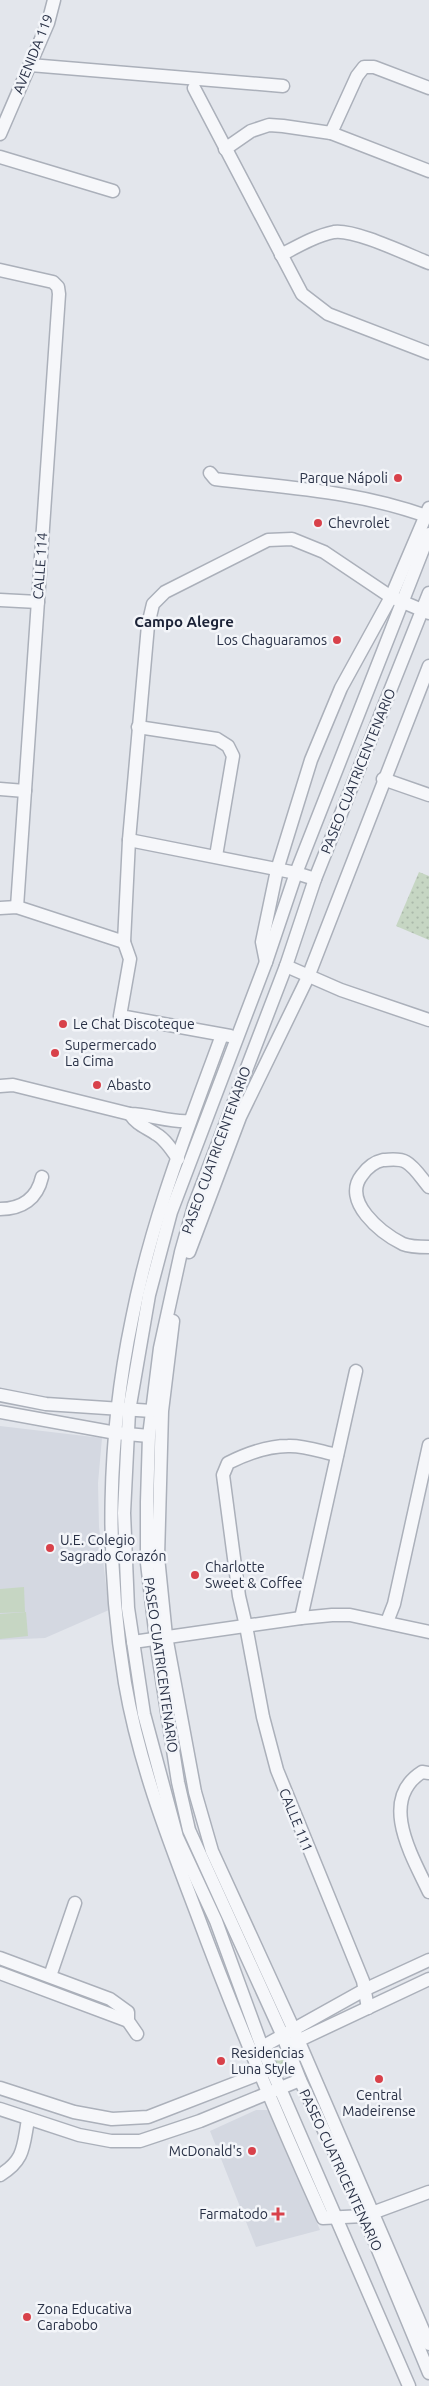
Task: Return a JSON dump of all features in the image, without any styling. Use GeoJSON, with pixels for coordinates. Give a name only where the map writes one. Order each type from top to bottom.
{"type":"FeatureCollection","features":[{"type":"Feature","properties":{"kind":"street","name":"AVENIDA 119"},"geometry":{"type":"LineString","coordinates":[[0,134],[48,23],[54,0]]}},
{"type":"Feature","properties":{"kind":"street"},"geometry":{"type":"LineString","coordinates":[[30,65],[283,86]]}},
{"type":"Feature","properties":{"kind":"street"},"geometry":{"type":"LineString","coordinates":[[331,133],[357,76],[364,68],[374,66],[429,88]]}},
{"type":"Feature","properties":{"kind":"street"},"geometry":{"type":"LineString","coordinates":[[194,88],[302,294],[328,314],[429,353]]}},
{"type":"Feature","properties":{"kind":"street"},"geometry":{"type":"LineString","coordinates":[[226,149],[251,131],[269,126],[331,133],[429,171]]}},
{"type":"Feature","properties":{"kind":"street"},"geometry":{"type":"LineString","coordinates":[[0,157],[113,191]]}},
{"type":"Feature","properties":{"kind":"street"},"geometry":{"type":"LineString","coordinates":[[282,255],[312,239],[336,232],[351,234],[429,263]]}},
{"type":"Feature","properties":{"kind":"street","name":"CALLE 114"},"geometry":{"type":"LineString","coordinates":[[0,270],[53,282],[59,294],[17,907]]}},
{"type":"Feature","properties":{"kind":"street"},"geometry":{"type":"LineString","coordinates":[[210,473],[215,479],[321,490],[428,514],[397,599]]}},
{"type":"Feature","properties":{"kind":"street","name":"PASEO CUATRICENTENARIO"},"geometry":{"type":"LineString","coordinates":[[266,962],[262,942],[277,870],[320,736],[341,688],[397,599],[429,534]]}},
{"type":"Feature","properties":{"kind":"street"},"geometry":{"type":"LineString","coordinates":[[254,1043],[237,1038],[120,1016],[130,959],[124,942],[129,840],[150,614],[158,597],[173,586],[268,540],[292,539],[324,552],[397,599],[426,611]]}},
{"type":"Feature","properties":{"kind":"street","name":"PASEO CUATRICENTENARIO"},"geometry":{"type":"LineString","coordinates":[[161,1637],[158,1557],[160,1380],[177,1267],[194,1206],[254,1043],[286,966],[315,879],[426,611],[429,595]]}},
{"type":"Feature","properties":{"kind":"street","name":"PASEO CUATRICENTENARIO"},"geometry":{"type":"LineString","coordinates":[[124,1411],[149,1295],[171,1212],[266,962],[296,873],[397,599]]}},
{"type":"Feature","properties":{"kind":"street"},"geometry":{"type":"LineString","coordinates":[[0,600],[38,602]]}},
{"type":"Feature","properties":{"kind":"street","name":"PASEO CUATRICENTENARIO"},"geometry":{"type":"LineString","coordinates":[[429,666],[383,779],[308,977],[240,1117],[188,1256],[152,1411],[149,1436],[147,1563],[193,1784],[212,1851],[292,2043],[368,2215],[429,2373]]}},
{"type":"Feature","properties":{"kind":"street"},"geometry":{"type":"LineString","coordinates":[[138,727],[217,739],[228,746],[233,756],[216,856]]}},
{"type":"Feature","properties":{"kind":"street"},"geometry":{"type":"LineString","coordinates":[[383,779],[429,794]]}},
{"type":"Feature","properties":{"kind":"street"},"geometry":{"type":"LineString","coordinates":[[0,789],[25,791]]}},
{"type":"Feature","properties":{"kind":"street"},"geometry":{"type":"LineString","coordinates":[[129,840],[216,856],[296,873],[315,879]]}},
{"type":"Feature","properties":{"kind":"street"},"geometry":{"type":"LineString","coordinates":[[0,908],[17,907],[124,942]]}},
{"type":"Feature","properties":{"kind":"street"},"geometry":{"type":"LineString","coordinates":[[286,966],[308,977],[429,1020]]}},
{"type":"Feature","properties":{"kind":"street","name":"PASEO CUATRICENTENARIO"},"geometry":{"type":"LineString","coordinates":[[222,1035],[190,1121],[143,1268],[131,1323],[110,1545],[113,1596],[126,1686],[148,1781],[172,1854],[204,1937],[274,2090],[323,2218],[336,2218],[409,2386]]}},
{"type":"Feature","properties":{"kind":"street"},"geometry":{"type":"LineString","coordinates":[[0,1086],[13,1085],[130,1114],[145,1114],[181,1122],[190,1121]]}},
{"type":"Feature","properties":{"kind":"street"},"geometry":{"type":"LineString","coordinates":[[130,1114],[136,1123],[158,1134],[178,1159]]}},
{"type":"Feature","properties":{"kind":"street"},"geometry":{"type":"LineString","coordinates":[[429,1187],[405,1161],[395,1159],[378,1161],[367,1168],[357,1180],[355,1194],[359,1207],[393,1238],[404,1245],[429,1247]]}},
{"type":"Feature","properties":{"kind":"street"},"geometry":{"type":"LineString","coordinates":[[0,1209],[14,1209],[30,1200],[40,1188],[42,1177]]}},
{"type":"Feature","properties":{"kind":"street"},"geometry":{"type":"LineString","coordinates":[[143,1268],[163,1241]]}},
{"type":"Feature","properties":{"kind":"street"},"geometry":{"type":"LineString","coordinates":[[177,1267],[188,1256]]}},
{"type":"Feature","properties":{"kind":"street"},"geometry":{"type":"LineString","coordinates":[[301,1618],[356,1371]]}},
{"type":"Feature","properties":{"kind":"street"},"geometry":{"type":"LineString","coordinates":[[0,1395],[46,1404],[124,1411],[152,1411]]}},
{"type":"Feature","properties":{"kind":"street"},"geometry":{"type":"LineString","coordinates":[[0,1412],[122,1434],[149,1436]]}},
{"type":"Feature","properties":{"kind":"street","name":"PASEO CUATRICENTENARIO"},"geometry":{"type":"LineString","coordinates":[[122,1434],[128,1608],[144,1714],[177,1837],[216,1921],[262,2046],[266,2072]]}},
{"type":"Feature","properties":{"kind":"street"},"geometry":{"type":"LineString","coordinates":[[387,1622],[394,1604],[429,1445]]}},
{"type":"Feature","properties":{"kind":"street","name":"CALLE 111"},"geometry":{"type":"LineString","coordinates":[[337,1455],[288,1446],[244,1455],[228,1463],[223,1475],[239,1596],[263,1717],[276,1770],[366,1989],[368,2008]]}},
{"type":"Feature","properties":{"kind":"street"},"geometry":{"type":"LineString","coordinates":[[148,1474],[159,1464]]}},
{"type":"Feature","properties":{"kind":"street"},"geometry":{"type":"LineString","coordinates":[[133,1642],[301,1618],[350,1615],[429,1632]]}},
{"type":"Feature","properties":{"kind":"street"},"geometry":{"type":"LineString","coordinates":[[429,1773],[422,1772],[410,1780],[402,1798],[400,1824],[411,1855],[429,1892]]}},
{"type":"Feature","properties":{"kind":"street"},"geometry":{"type":"LineString","coordinates":[[50,1976],[75,1903]]}},
{"type":"Feature","properties":{"kind":"street"},"geometry":{"type":"LineString","coordinates":[[204,1937],[216,1921]]}},
{"type":"Feature","properties":{"kind":"street"},"geometry":{"type":"LineString","coordinates":[[0,1958],[120,2005],[128,2012],[128,2021],[137,2034]]}},
{"type":"Feature","properties":{"kind":"street"},"geometry":{"type":"LineString","coordinates":[[262,2046],[366,1989],[429,1960]]}},
{"type":"Feature","properties":{"kind":"street"},"geometry":{"type":"LineString","coordinates":[[0,1973],[128,2021]]}},
{"type":"Feature","properties":{"kind":"street"},"geometry":{"type":"LineString","coordinates":[[292,2043],[429,1979]]}},
{"type":"Feature","properties":{"kind":"street","name":"PASEO CUATRICENTENARIO"},"geometry":{"type":"LineString","coordinates":[[292,2043],[300,2080],[368,2215],[429,2344]]}},
{"type":"Feature","properties":{"kind":"street"},"geometry":{"type":"LineString","coordinates":[[0,2088],[74,2112],[112,2119],[148,2117],[266,2072]]}},
{"type":"Feature","properties":{"kind":"street"},"geometry":{"type":"LineString","coordinates":[[0,2110],[79,2135],[111,2141],[140,2141],[200,2121],[300,2080]]}},
{"type":"Feature","properties":{"kind":"street"},"geometry":{"type":"LineString","coordinates":[[0,2175],[15,2165],[21,2157],[28,2120]]}},
{"type":"Feature","properties":{"kind":"street"},"geometry":{"type":"LineString","coordinates":[[336,2218],[368,2215],[429,2192]]}},
{"type":"Feature","properties":{"kind":"shaded area","name":"U.E. Colegio Sagrado Corazón"},"geometry":{"type":"Polygon","coordinates":[[[0,1426],[102,1438],[98,1483],[99,1527],[109,1610],[45,1638],[0,1640],[0,1426]]]}},
{"type":"Feature","properties":{"kind":"shaded area"},"geometry":{"type":"Polygon","coordinates":[[[256,2110],[267,2110],[271,2113],[320,2230],[256,2247],[210,2131],[256,2110]]]}},
{"type":"Feature","properties":{"kind":"green space"},"geometry":{"type":"Polygon","coordinates":[[[419,872],[429,876],[429,940],[396,926],[419,872]]]}},
{"type":"Feature","properties":{"kind":"green space"},"geometry":{"type":"Polygon","coordinates":[[[24,1587],[25,1612],[0,1613],[0,1589],[24,1587]]]}},
{"type":"Feature","properties":{"kind":"green space"},"geometry":{"type":"Polygon","coordinates":[[[26,1612],[28,1636],[0,1639],[0,1614],[26,1612]]]}},
{"type":"Feature","properties":{"kind":"green space"},"geometry":{"type":"Polygon","coordinates":[[[284,2048],[290,2064],[285,2071],[280,2072],[273,2054],[284,2048]]]}},
{"type":"Feature","properties":{"kind":"place","name":"Parque Nápoli"},"geometry":{"type":"Point","coordinates":[398,478]}},
{"type":"Feature","properties":{"kind":"place","name":"Chevrolet"},"geometry":{"type":"Point","coordinates":[318,523]}},
{"type":"Feature","properties":{"kind":"place","name":"Los Chaguaramos"},"geometry":{"type":"Point","coordinates":[337,640]}},
{"type":"Feature","properties":{"kind":"place","name":"Le Chat Discoteque"},"geometry":{"type":"Point","coordinates":[63,1024]}},
{"type":"Feature","properties":{"kind":"place","name":"Supermercado La Cima"},"geometry":{"type":"Point","coordinates":[55,1053]}},
{"type":"Feature","properties":{"kind":"place","name":"Abasto"},"geometry":{"type":"Point","coordinates":[97,1085]}},
{"type":"Feature","properties":{"kind":"place","name":"U.E. Colegio Sagrado Corazón"},"geometry":{"type":"Point","coordinates":[50,1548]}},
{"type":"Feature","properties":{"kind":"place","name":"Charlotte Sweet & Coffee"},"geometry":{"type":"Point","coordinates":[195,1575]}},
{"type":"Feature","properties":{"kind":"place","name":"Residencias Luna Style"},"geometry":{"type":"Point","coordinates":[221,2061]}},
{"type":"Feature","properties":{"kind":"place","name":"Central Madeirense"},"geometry":{"type":"Point","coordinates":[379,2079]}},
{"type":"Feature","properties":{"kind":"place","name":"McDonald's"},"geometry":{"type":"Point","coordinates":[252,2151]}},
{"type":"Feature","properties":{"kind":"place","name":"Farmatodo"},"geometry":{"type":"Point","coordinates":[278,2214]}},
{"type":"Feature","properties":{"kind":"place","name":"Zona Educativa Carabobo"},"geometry":{"type":"Point","coordinates":[27,2317]}},
{"type":"Feature","properties":{"kind":"district","name":"Campo Alegre"},"geometry":{"type":"Point","coordinates":[184,622]}}]}
